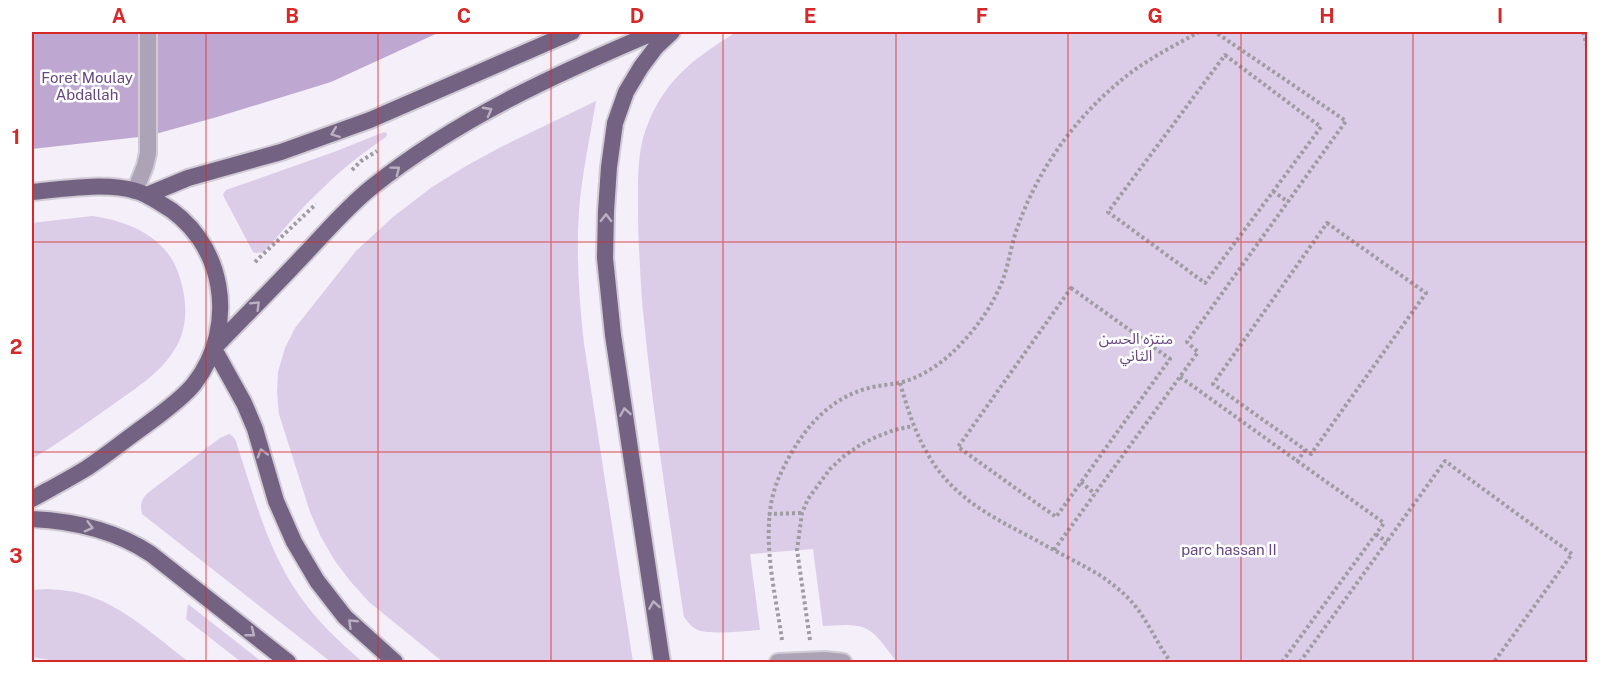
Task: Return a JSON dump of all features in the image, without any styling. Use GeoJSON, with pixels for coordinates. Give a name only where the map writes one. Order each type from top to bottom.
{"type":"FeatureCollection","features":[{"type":"Feature","properties":{"kind":"main road"},"geometry":{"type":"LineString","coordinates":[[141,193],[209,171],[281,152],[370,120],[572,32]]}},
{"type":"Feature","properties":{"kind":"main road"},"geometry":{"type":"LineString","coordinates":[[214,348],[336,220],[370,188],[408,160],[437,140],[493,108],[655,32]]}},
{"type":"Feature","properties":{"kind":"main road"},"geometry":{"type":"LineString","coordinates":[[662,663],[613,335],[605,246],[609,168],[615,123],[626,92],[641,67],[656,47],[672,32]]}},
{"type":"Feature","properties":{"kind":"main road"},"geometry":{"type":"LineString","coordinates":[[32,192],[112,187],[141,193],[173,210],[194,231],[211,257],[220,286],[221,317],[214,348],[194,385],[164,411],[89,467],[32,499]]}},
{"type":"Feature","properties":{"kind":"main road"},"geometry":{"type":"LineString","coordinates":[[214,348],[244,403],[255,429],[276,501],[294,542],[317,581],[345,617],[396,663]]}},
{"type":"Feature","properties":{"kind":"main road"},"geometry":{"type":"LineString","coordinates":[[32,519],[59,520],[91,527],[135,544],[151,554],[288,663]]}},
{"type":"Feature","properties":{"kind":"lane"},"geometry":{"type":"LineString","coordinates":[[141,193],[148,153],[148,32]]}},
{"type":"Feature","properties":{"kind":"lane"},"geometry":{"type":"LineString","coordinates":[[778,663],[825,660],[843,663]]}},
{"type":"Feature","properties":{"kind":"path"},"geometry":{"type":"LineString","coordinates":[[785,662],[769,552],[768,514],[778,478],[789,456],[819,416],[833,404],[848,395],[900,383],[924,373],[945,360],[957,349],[993,302],[1030,196],[1064,140],[1110,90],[1133,71],[1158,54],[1199,32]]}},
{"type":"Feature","properties":{"kind":"path"},"geometry":{"type":"LineString","coordinates":[[1054,550],[1198,352],[1187,342],[1346,121],[1215,32]]}},
{"type":"Feature","properties":{"kind":"path"},"geometry":{"type":"LineString","coordinates":[[1583,32],[1587,49]]}},
{"type":"Feature","properties":{"kind":"path"},"geometry":{"type":"LineString","coordinates":[[1225,55],[1322,127],[1273,191],[1205,283],[1108,212],[1225,55]]}},
{"type":"Feature","properties":{"kind":"path"},"geometry":{"type":"LineString","coordinates":[[346,176],[361,161],[378,150]]}},
{"type":"Feature","properties":{"kind":"path"},"geometry":{"type":"LineString","coordinates":[[1273,191],[1288,202]]}},
{"type":"Feature","properties":{"kind":"path"},"geometry":{"type":"LineString","coordinates":[[255,262],[324,197]]}},
{"type":"Feature","properties":{"kind":"path"},"geometry":{"type":"LineString","coordinates":[[1327,223],[1425,293],[1311,454],[1306,450],[1213,384],[1327,223]]}},
{"type":"Feature","properties":{"kind":"path"},"geometry":{"type":"LineString","coordinates":[[1071,288],[1170,359],[1081,482],[1056,517],[958,447],[1071,288]]}},
{"type":"Feature","properties":{"kind":"path"},"geometry":{"type":"LineString","coordinates":[[1180,377],[1383,524],[1282,663]]}},
{"type":"Feature","properties":{"kind":"path"},"geometry":{"type":"LineString","coordinates":[[900,383],[913,426],[926,453],[959,494],[980,510],[1116,585],[1143,617],[1168,661]]}},
{"type":"Feature","properties":{"kind":"path"},"geometry":{"type":"LineString","coordinates":[[813,661],[797,550],[802,513],[819,483],[844,456],[876,437],[913,426]]}},
{"type":"Feature","properties":{"kind":"path"},"geometry":{"type":"LineString","coordinates":[[1297,462],[1306,450]]}},
{"type":"Feature","properties":{"kind":"path"},"geometry":{"type":"LineString","coordinates":[[1300,663],[1445,461],[1572,554],[1494,663]]}},
{"type":"Feature","properties":{"kind":"path"},"geometry":{"type":"LineString","coordinates":[[1081,482],[1095,494]]}},
{"type":"Feature","properties":{"kind":"path"},"geometry":{"type":"LineString","coordinates":[[768,514],[802,513]]}},
{"type":"Feature","properties":{"kind":"path"},"geometry":{"type":"LineString","coordinates":[[1376,534],[1387,542]]}},
{"type":"Feature","properties":{"kind":"green space","name":"Foret Moulay Abdallah"},"geometry":{"type":"Polygon","coordinates":[[[32,32],[440,32],[331,82],[217,117],[148,136],[32,149],[32,32]]]}},
{"type":"Feature","properties":{"kind":"green space","name":"منتزه الحسن الثاني"},"geometry":{"type":"Polygon","coordinates":[[[736,32],[1587,32],[1587,662],[897,662],[880,640],[864,628],[849,625],[823,626],[813,549],[750,554],[760,630],[711,632],[693,627],[684,617],[651,380],[640,265],[639,163],[645,131],[665,92],[696,59],[736,32]]]}},
{"type":"Feature","properties":{"kind":"green space"},"geometry":{"type":"Polygon","coordinates":[[[596,101],[579,210],[579,294],[584,344],[633,662],[443,662],[369,602],[335,561],[321,537],[310,512],[279,414],[278,372],[285,348],[295,328],[356,251],[393,217],[432,187],[466,166],[596,101]]]}},
{"type":"Feature","properties":{"kind":"green space"},"geometry":{"type":"Polygon","coordinates":[[[384,132],[387,133],[386,137],[331,180],[264,252],[253,252],[224,197],[226,190],[384,132]]]}},
{"type":"Feature","properties":{"kind":"green space"},"geometry":{"type":"Polygon","coordinates":[[[92,216],[116,221],[140,230],[151,237],[168,254],[175,265],[182,286],[185,309],[183,332],[173,352],[153,375],[32,459],[32,223],[92,216]]]}},
{"type":"Feature","properties":{"kind":"green space"},"geometry":{"type":"Polygon","coordinates":[[[229,434],[236,441],[270,542],[288,578],[306,605],[321,622],[363,662],[331,662],[142,514],[142,502],[149,492],[220,438],[229,434]]]}},
{"type":"Feature","properties":{"kind":"green space"},"geometry":{"type":"Polygon","coordinates":[[[49,589],[81,594],[114,607],[189,662],[61,662],[32,657],[32,590],[49,589]]]}},
{"type":"Feature","properties":{"kind":"green space"},"geometry":{"type":"Polygon","coordinates":[[[188,604],[262,662],[241,662],[186,619],[188,604]]]}},
{"type":"Feature","properties":{"kind":"park label","name":"parc hassan II"},"geometry":{"type":"Point","coordinates":[1229,549]}}]}
